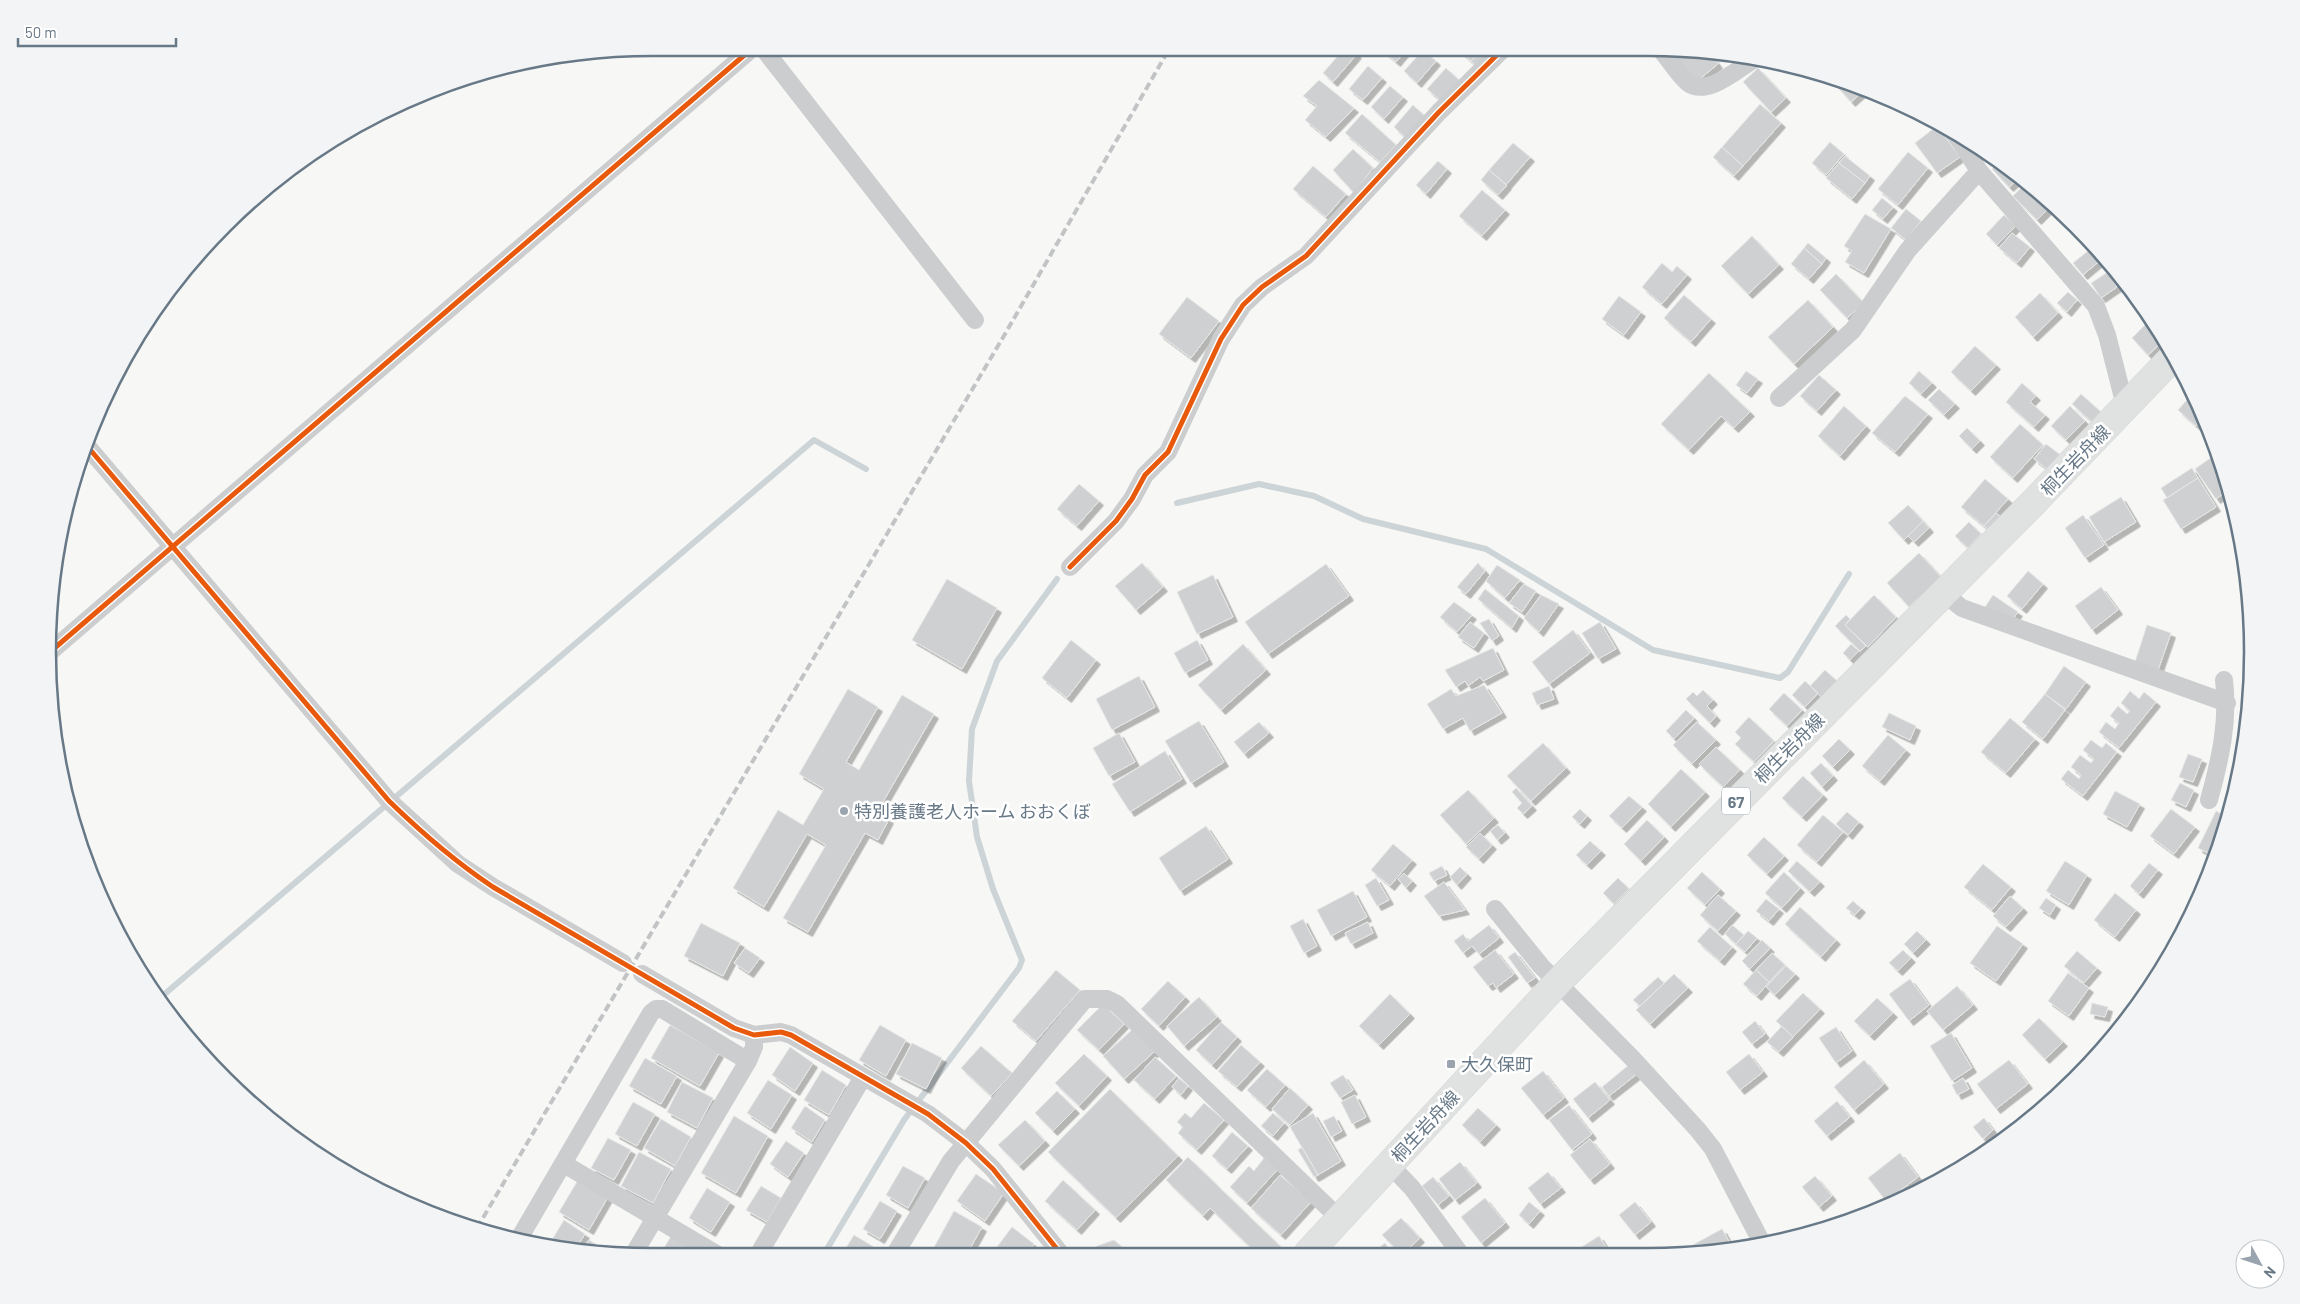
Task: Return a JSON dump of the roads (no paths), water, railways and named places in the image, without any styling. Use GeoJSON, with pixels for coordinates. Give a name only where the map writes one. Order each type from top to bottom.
{"type":"FeatureCollection","features":[{"type":"Feature","properties":{"kind":"main road","name":"桐生岩舟線"},"geometry":{"type":"LineString","coordinates":[[1315,1248],[1557,983],[2128,406],[2168,362]]}},
{"type":"Feature","properties":{"kind":"street"},"geometry":{"type":"LineString","coordinates":[[56,647],[743,56]]}},
{"type":"Feature","properties":{"kind":"street"},"geometry":{"type":"LineString","coordinates":[[769,56],[975,320]]}},
{"type":"Feature","properties":{"kind":"street"},"geometry":{"type":"LineString","coordinates":[[1070,567],[1116,521],[1132,500],[1145,475],[1168,452],[1220,339],[1243,305],[1262,287],[1306,256],[1439,112],[1496,56]]}},
{"type":"Feature","properties":{"kind":"street"},"geometry":{"type":"LineString","coordinates":[[1667,57],[1688,83],[1702,88],[1714,84],[1745,64]]}},
{"type":"Feature","properties":{"kind":"street"},"geometry":{"type":"LineString","coordinates":[[1965,148],[1980,171],[2096,306],[2107,335],[2122,394],[2128,406]]}},
{"type":"Feature","properties":{"kind":"street"},"geometry":{"type":"LineString","coordinates":[[1778,398],[1853,330],[1908,250],[1980,171]]}},
{"type":"Feature","properties":{"kind":"street"},"geometry":{"type":"LineString","coordinates":[[92,451],[389,801],[458,864],[493,887],[623,963]]}},
{"type":"Feature","properties":{"kind":"street"},"geometry":{"type":"LineString","coordinates":[[1942,593],[1962,608],[2227,703]]}},
{"type":"Feature","properties":{"kind":"street"},"geometry":{"type":"LineString","coordinates":[[2209,800],[2222,752],[2227,703],[2224,680]]}},
{"type":"Feature","properties":{"kind":"street"},"geometry":{"type":"LineString","coordinates":[[1495,908],[1541,966],[1633,1059],[1698,1130],[1713,1149],[1759,1237]]}},
{"type":"Feature","properties":{"kind":"street"},"geometry":{"type":"LineString","coordinates":[[642,974],[734,1028],[754,1035],[781,1032],[792,1035],[928,1114],[966,1143],[994,1169],[1056,1248]]}},
{"type":"Feature","properties":{"kind":"street"},"geometry":{"type":"LineString","coordinates":[[899,1248],[951,1161],[1085,999],[1107,999],[1117,1004],[1340,1219]]}},
{"type":"Feature","properties":{"kind":"street"},"geometry":{"type":"LineString","coordinates":[[523,1233],[651,1013],[656,1009],[662,1009],[748,1061]]}},
{"type":"Feature","properties":{"kind":"street"},"geometry":{"type":"LineString","coordinates":[[637,1247],[748,1061],[754,1047],[754,1035]]}},
{"type":"Feature","properties":{"kind":"street"},"geometry":{"type":"LineString","coordinates":[[762,1248],[863,1077]]}},
{"type":"Feature","properties":{"kind":"street"},"geometry":{"type":"LineString","coordinates":[[564,1164],[706,1248]]}},
{"type":"Feature","properties":{"kind":"street"},"geometry":{"type":"LineString","coordinates":[[1390,1165],[1412,1188],[1456,1248]]}},
{"type":"Feature","properties":{"kind":"waterway"},"geometry":{"type":"LineString","coordinates":[[165,994],[814,440],[866,469]]}},
{"type":"Feature","properties":{"kind":"waterway"},"geometry":{"type":"LineString","coordinates":[[1177,503],[1259,484],[1314,496],[1363,519],[1486,549],[1653,650],[1780,678],[1788,672],[1849,574]]}},
{"type":"Feature","properties":{"kind":"waterway"},"geometry":{"type":"LineString","coordinates":[[828,1248],[904,1120],[1019,968],[1022,960],[993,889],[977,837],[969,781],[972,729],[997,661],[1057,579]]}},
{"type":"Feature","properties":{"kind":"railway"},"geometry":{"type":"LineString","coordinates":[[481,1222],[1005,334],[1165,56]]}},
{"type":"Feature","properties":{"kind":"place","name":"特別養護老人ホーム おおくぼ"},"geometry":{"type":"Point","coordinates":[844,811]}},
{"type":"Feature","properties":{"kind":"place","name":"大久保町"},"geometry":{"type":"Point","coordinates":[1451,1064]}}]}
